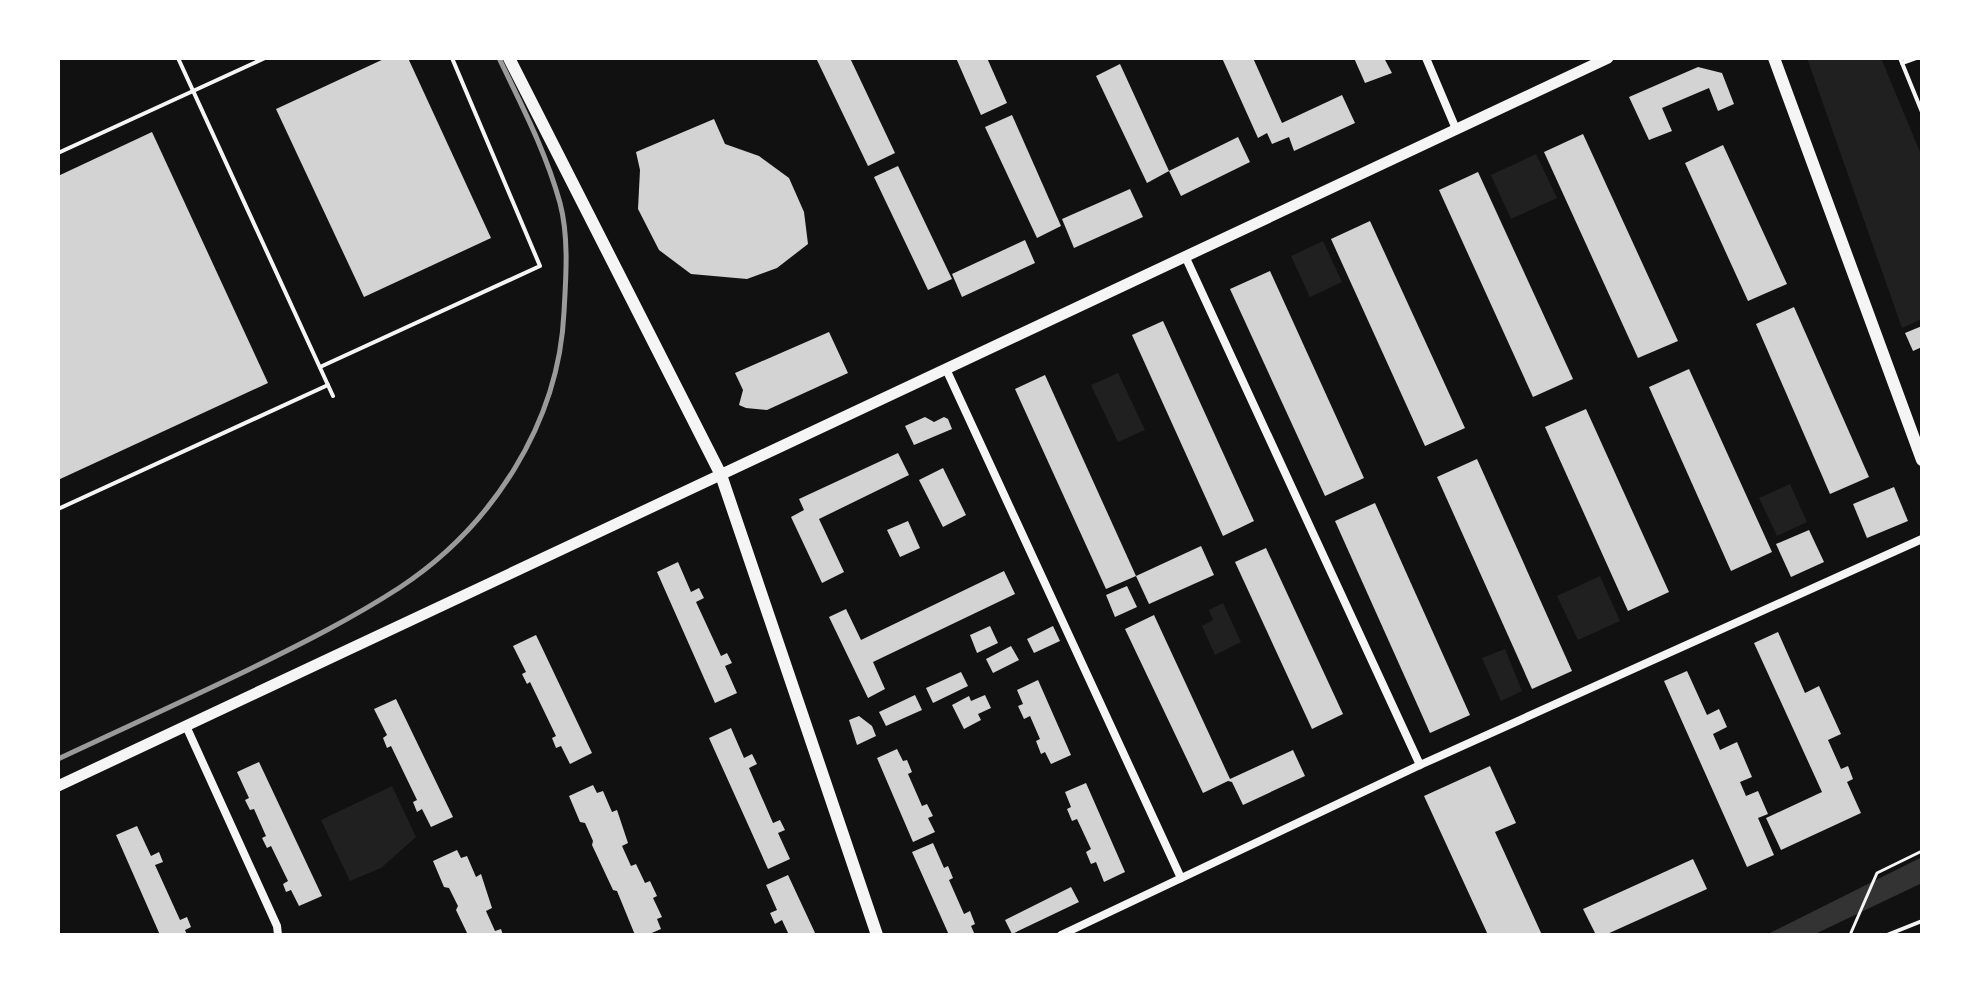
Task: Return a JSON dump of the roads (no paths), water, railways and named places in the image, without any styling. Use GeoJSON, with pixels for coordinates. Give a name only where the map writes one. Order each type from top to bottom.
{"type":"FeatureCollection","features":[{"type":"Feature","properties":{"kind":"main road"},"geometry":{"type":"LineString","coordinates":[[509,58],[721,475],[877,935]]}},
{"type":"Feature","properties":{"kind":"main road"},"geometry":{"type":"LineString","coordinates":[[1774,58],[1922,460]]}},
{"type":"Feature","properties":{"kind":"street"},"geometry":{"type":"LineString","coordinates":[[1426,58],[1456,129]]}},
{"type":"Feature","properties":{"kind":"street"},"geometry":{"type":"LineString","coordinates":[[58,786],[1608,58]]}},
{"type":"Feature","properties":{"kind":"street"},"geometry":{"type":"LineString","coordinates":[[1185,256],[1420,765]]}},
{"type":"Feature","properties":{"kind":"street"},"geometry":{"type":"LineString","coordinates":[[946,369],[1181,878]]}},
{"type":"Feature","properties":{"kind":"street"},"geometry":{"type":"LineString","coordinates":[[1061,935],[1420,765],[1922,539]]}},
{"type":"Feature","properties":{"kind":"street"},"geometry":{"type":"LineString","coordinates":[[186,726],[277,926],[278,935]]}},
{"type":"Feature","properties":{"kind":"lane"},"geometry":{"type":"LineString","coordinates":[[178,58],[333,396]]}},
{"type":"Feature","properties":{"kind":"lane"},"geometry":{"type":"LineString","coordinates":[[58,153],[265,58]]}},
{"type":"Feature","properties":{"kind":"lane"},"geometry":{"type":"LineString","coordinates":[[320,367],[540,266],[452,58]]}},
{"type":"Feature","properties":{"kind":"lane"},"geometry":{"type":"LineString","coordinates":[[1916,58],[1901,60],[1922,112]]}},
{"type":"Feature","properties":{"kind":"lane"},"geometry":{"type":"LineString","coordinates":[[58,509],[328,385]]}},
{"type":"Feature","properties":{"kind":"lane"},"geometry":{"type":"LineString","coordinates":[[1887,935],[1922,921]]}},
{"type":"Feature","properties":{"kind":"railway"},"geometry":{"type":"LineString","coordinates":[[58,759],[288,650],[399,588],[433,563],[463,535],[491,503],[514,469],[534,432],[549,393],[559,353],[566,243],[560,203],[548,166],[499,58]]}}]}
